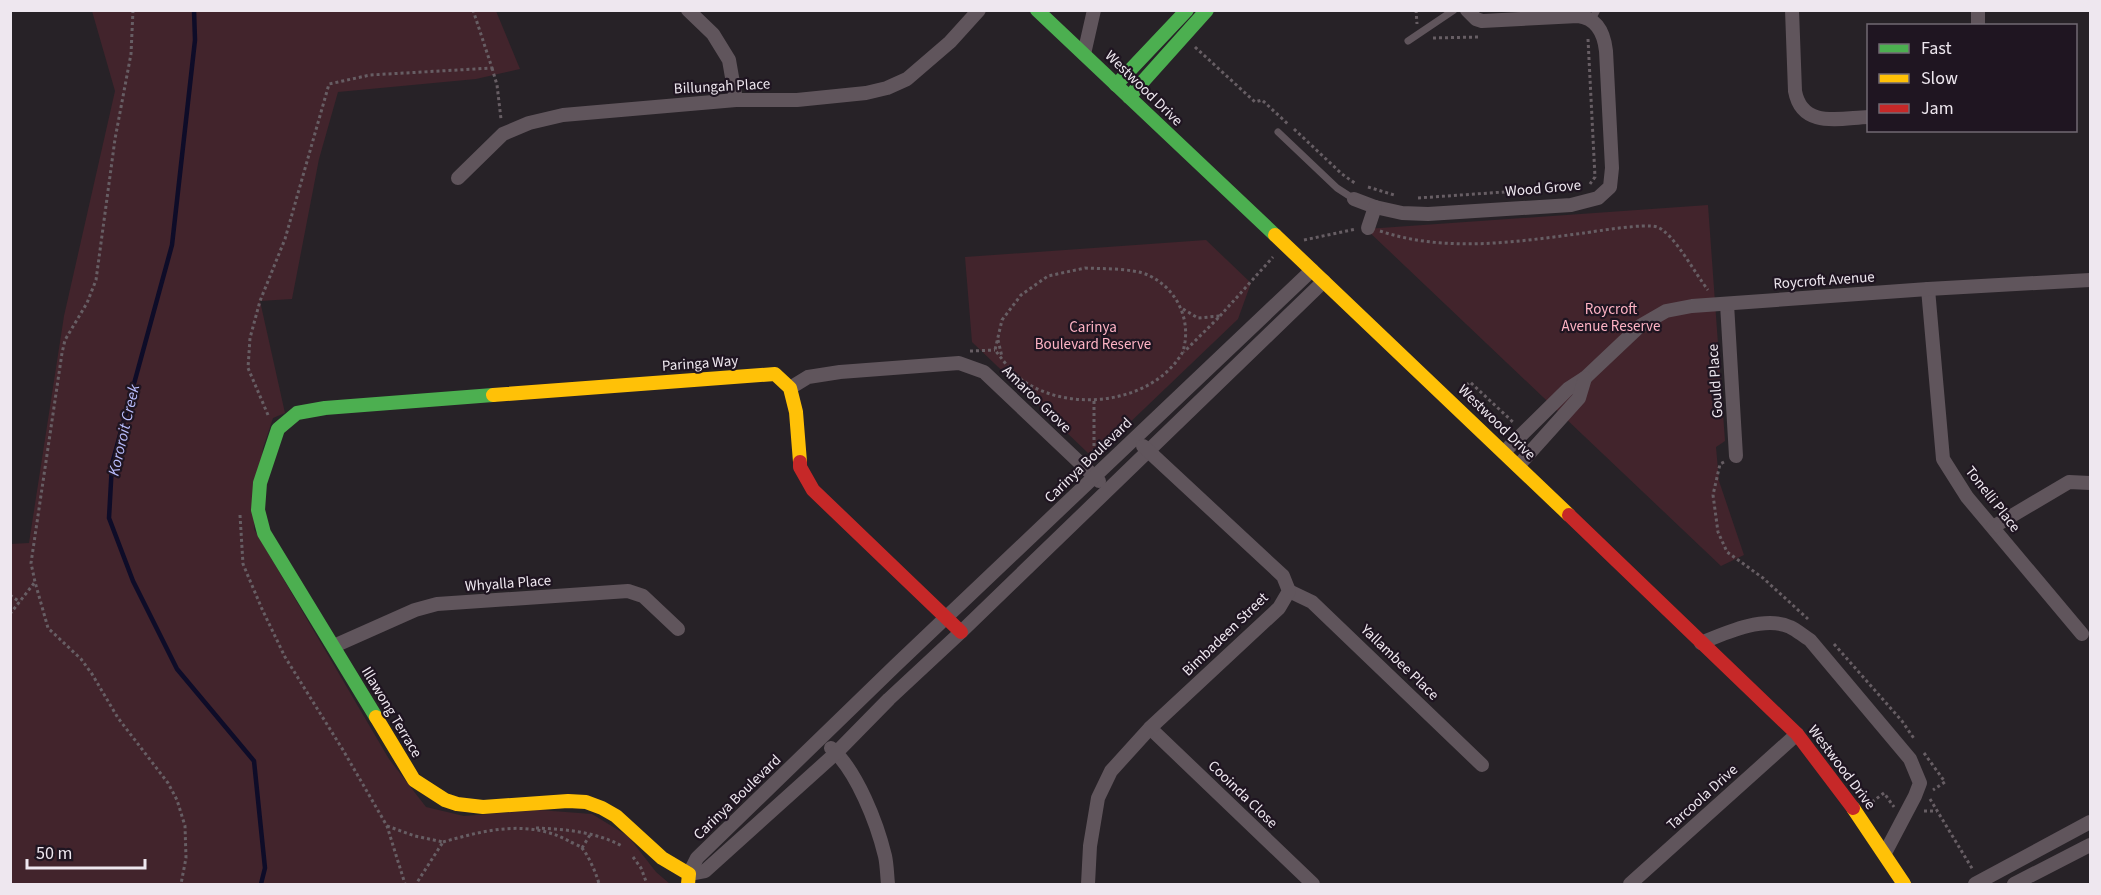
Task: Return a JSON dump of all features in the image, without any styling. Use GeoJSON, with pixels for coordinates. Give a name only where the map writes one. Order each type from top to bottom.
{"type":"FeatureCollection","features":[{"type":"Feature","properties":{"kind":"street"},"geometry":{"type":"LineString","coordinates":[[688,10],[712,34],[729,60],[736,100]]}},
{"type":"Feature","properties":{"kind":"street","name":"Billungah Place"},"geometry":{"type":"LineString","coordinates":[[458,178],[503,134],[529,123],[563,115],[736,100],[797,100],[866,93],[887,88],[916,72],[950,42],[979,10]]}},
{"type":"Feature","properties":{"kind":"street","name":"Westwood Drive"},"geometry":{"type":"LineString","coordinates":[[1037,10],[1451,401],[1797,734],[1826,769],[1885,853],[1904,885]]}},
{"type":"Feature","properties":{"kind":"street"},"geometry":{"type":"LineString","coordinates":[[1084,54],[1094,10]]}},
{"type":"Feature","properties":{"kind":"street"},"geometry":{"type":"LineString","coordinates":[[1116,85],[1187,10]]}},
{"type":"Feature","properties":{"kind":"street"},"geometry":{"type":"LineString","coordinates":[[1129,97],[1207,10]]}},
{"type":"Feature","properties":{"kind":"street","name":"Wood Grove"},"geometry":{"type":"LineString","coordinates":[[1354,199],[1402,213],[1428,214],[1571,205],[1585,202],[1604,193],[1611,185],[1606,51],[1594,15],[1482,21],[1476,19],[1467,10]]}},
{"type":"Feature","properties":{"kind":"street"},"geometry":{"type":"LineString","coordinates":[[1792,10],[1795,91],[1802,110],[1819,118],[1867,117]]}},
{"type":"Feature","properties":{"kind":"street"},"geometry":{"type":"LineString","coordinates":[[1368,228],[1375,207]]}},
{"type":"Feature","properties":{"kind":"street","name":"Carinya Boulevard"},"geometry":{"type":"LineString","coordinates":[[689,879],[697,858],[748,808],[1312,270]]}},
{"type":"Feature","properties":{"kind":"street","name":"Roycroft Avenue"},"geometry":{"type":"LineString","coordinates":[[1504,452],[1568,388],[1585,378],[1640,326],[1666,310],[1692,306],[1928,289],[2091,280]]}},
{"type":"Feature","properties":{"kind":"street"},"geometry":{"type":"LineString","coordinates":[[689,879],[705,871],[836,753],[910,678],[961,632],[1324,281]]}},
{"type":"Feature","properties":{"kind":"street","name":"Tonelli Place"},"geometry":{"type":"LineString","coordinates":[[1928,289],[1943,459],[1967,497],[2082,634]]}},
{"type":"Feature","properties":{"kind":"street","name":"Gould Place"},"geometry":{"type":"LineString","coordinates":[[1726,304],[1736,456]]}},
{"type":"Feature","properties":{"kind":"street","name":"Amaroo Grove"},"geometry":{"type":"LineString","coordinates":[[790,388],[808,377],[840,372],[959,363],[984,372],[1107,490]]}},
{"type":"Feature","properties":{"kind":"street","name":"Paringa Way"},"geometry":{"type":"LineString","coordinates":[[297,413],[325,408],[775,374],[790,388]]}},
{"type":"Feature","properties":{"kind":"street","name":"Roycroft Avenue"},"geometry":{"type":"LineString","coordinates":[[1518,466],[1579,398],[1585,378]]}},
{"type":"Feature","properties":{"kind":"street"},"geometry":{"type":"LineString","coordinates":[[790,388],[796,412],[800,467],[813,490],[961,632]]}},
{"type":"Feature","properties":{"kind":"street","name":"Illawong Terrace"},"geometry":{"type":"LineString","coordinates":[[297,413],[278,429],[260,483],[258,510],[264,533],[414,780],[445,800],[473,808],[582,801],[605,808],[630,826],[657,854],[689,879]]}},
{"type":"Feature","properties":{"kind":"street","name":"Bimbadeen Street"},"geometry":{"type":"LineString","coordinates":[[1088,885],[1090,846],[1098,798],[1111,771],[1150,728],[1279,608],[1289,591],[1283,576],[1134,439]]}},
{"type":"Feature","properties":{"kind":"street"},"geometry":{"type":"LineString","coordinates":[[1993,527],[2069,482],[2091,483]]}},
{"type":"Feature","properties":{"kind":"street","name":"Whyalla Place"},"geometry":{"type":"LineString","coordinates":[[334,646],[415,610],[436,604],[628,591],[643,596],[678,629]]}},
{"type":"Feature","properties":{"kind":"street","name":"Yallambee Place"},"geometry":{"type":"LineString","coordinates":[[1289,591],[1312,602],[1482,765]]}},
{"type":"Feature","properties":{"kind":"street"},"geometry":{"type":"LineString","coordinates":[[1701,643],[1732,630],[1765,623],[1789,626],[1809,640],[1910,759],[1920,783],[1885,853]]}},
{"type":"Feature","properties":{"kind":"street","name":"Cooinda Close"},"geometry":{"type":"LineString","coordinates":[[1150,728],[1313,885]]}},
{"type":"Feature","properties":{"kind":"street","name":"Tarcoola Drive"},"geometry":{"type":"LineString","coordinates":[[1630,885],[1797,734]]}},
{"type":"Feature","properties":{"kind":"street"},"geometry":{"type":"LineString","coordinates":[[821,739],[836,753],[867,803],[885,857],[888,885]]}},
{"type":"Feature","properties":{"kind":"street"},"geometry":{"type":"LineString","coordinates":[[1975,885],[2085,825]]}},
{"type":"Feature","properties":{"kind":"street"},"geometry":{"type":"LineString","coordinates":[[2014,885],[2089,846]]}},
{"type":"Feature","properties":{"kind":"lane"},"geometry":{"type":"LineString","coordinates":[[1408,41],[1454,10]]}},
{"type":"Feature","properties":{"kind":"lane","name":"Wood Grove"},"geometry":{"type":"LineString","coordinates":[[1278,132],[1337,188],[1354,199]]}},
{"type":"Feature","properties":{"kind":"lane"},"geometry":{"type":"LineString","coordinates":[[1244,335],[1255,348]]}},
{"type":"Feature","properties":{"kind":"lane"},"geometry":{"type":"LineString","coordinates":[[1186,390],[1198,403]]}},
{"type":"Feature","properties":{"kind":"lane"},"geometry":{"type":"LineString","coordinates":[[1022,546],[1037,558]]}},
{"type":"Feature","properties":{"kind":"lane"},"geometry":{"type":"LineString","coordinates":[[896,665],[910,678]]}},
{"type":"Feature","properties":{"kind":"lane"},"geometry":{"type":"LineString","coordinates":[[874,686],[889,699]]}},
{"type":"Feature","properties":{"kind":"lane"},"geometry":{"type":"LineString","coordinates":[[748,808],[760,821]]}},
{"type":"Feature","properties":{"kind":"lane"},"geometry":{"type":"LineString","coordinates":[[2085,825],[2089,846]]}},
{"type":"Feature","properties":{"kind":"path"},"geometry":{"type":"LineString","coordinates":[[133,10],[131,54],[115,139],[96,280],[87,303],[65,340],[62,353],[32,563],[48,628],[81,659],[118,718],[163,776],[177,800],[185,826],[186,858],[181,885]]}},
{"type":"Feature","properties":{"kind":"path"},"geometry":{"type":"LineString","coordinates":[[473,10],[497,85],[503,134]]}},
{"type":"Feature","properties":{"kind":"path"},"geometry":{"type":"LineString","coordinates":[[1416,10],[1417,24],[1422,32],[1434,39],[1485,36]]}},
{"type":"Feature","properties":{"kind":"path"},"geometry":{"type":"LineString","coordinates":[[1583,35],[1588,39],[1595,177],[1588,186]]}},
{"type":"Feature","properties":{"kind":"path"},"geometry":{"type":"LineString","coordinates":[[1193,46],[1255,102],[1262,100],[1342,174],[1355,183],[1396,196]]}},
{"type":"Feature","properties":{"kind":"path"},"geometry":{"type":"LineString","coordinates":[[268,416],[248,368],[250,338],[260,301],[285,239],[329,84],[370,75],[492,68]]}},
{"type":"Feature","properties":{"kind":"path"},"geometry":{"type":"LineString","coordinates":[[1418,198],[1577,187]]}},
{"type":"Feature","properties":{"kind":"path"},"geometry":{"type":"LineString","coordinates":[[1220,316],[1198,318],[1182,308],[1168,289],[1147,274],[1085,268],[1048,276],[1021,295],[1002,320],[995,350],[1012,372],[1029,385],[1060,398],[1094,401],[1116,397],[1142,387],[1165,374],[1220,316],[1285,244],[1323,234],[1368,228],[1405,240],[1475,245],[1629,227],[1656,226],[1673,238],[1690,267],[1709,292]]}},
{"type":"Feature","properties":{"kind":"path"},"geometry":{"type":"LineString","coordinates":[[1182,308],[1186,331],[1183,353]]}},
{"type":"Feature","properties":{"kind":"path"},"geometry":{"type":"LineString","coordinates":[[1451,401],[1470,382],[1515,425]]}},
{"type":"Feature","properties":{"kind":"path"},"geometry":{"type":"LineString","coordinates":[[1094,401],[1094,462]]}},
{"type":"Feature","properties":{"kind":"path"},"geometry":{"type":"LineString","coordinates":[[240,514],[243,564],[267,619],[285,657],[387,826],[405,885]]}},
{"type":"Feature","properties":{"kind":"path"},"geometry":{"type":"LineString","coordinates":[[10,614],[35,582]]}},
{"type":"Feature","properties":{"kind":"path"},"geometry":{"type":"LineString","coordinates":[[10,595],[20,602]]}},
{"type":"Feature","properties":{"kind":"path"},"geometry":{"type":"LineString","coordinates":[[387,826],[415,836],[443,842],[483,831],[524,827],[567,829],[609,839],[625,847]]}},
{"type":"Feature","properties":{"kind":"path"},"geometry":{"type":"LineString","coordinates":[[524,827],[554,833],[582,848],[597,876],[599,885]]}},
{"type":"Feature","properties":{"kind":"path"},"geometry":{"type":"LineString","coordinates":[[582,848],[590,836]]}},
{"type":"Feature","properties":{"kind":"path"},"geometry":{"type":"LineString","coordinates":[[416,885],[443,842]]}},
{"type":"Feature","properties":{"kind":"path"},"geometry":{"type":"LineString","coordinates":[[630,854],[641,868],[647,885]]}},
{"type":"Feature","properties":{"kind":"green space"},"geometry":{"type":"Polygon","coordinates":[[[92,11],[496,11],[520,69],[476,79],[338,92],[319,159],[292,299],[260,301],[285,413],[273,418],[263,448],[254,529],[389,759],[426,807],[464,816],[539,810],[592,814],[628,836],[656,872],[670,884],[11,884],[10,544],[29,543],[64,316],[115,91],[92,11]]]}},
{"type":"Feature","properties":{"kind":"green space","name":"Roycroft Avenue Reserve"},"geometry":{"type":"Polygon","coordinates":[[[1708,205],[1725,441],[1716,447],[1719,481],[1744,555],[1721,566],[1366,229],[1708,205]]]}},
{"type":"Feature","properties":{"kind":"green space","name":"Carinya Boulevard Reserve"},"geometry":{"type":"Polygon","coordinates":[[[1206,240],[1251,283],[1238,319],[1099,452],[1088,453],[972,342],[965,257],[1206,240]]]}},
{"type":"Feature","properties":{"kind":"waterway","name":"Kororoit Creek"},"geometry":{"type":"LineString","coordinates":[[194,10],[195,40],[172,245],[112,464],[109,518],[133,581],[177,669],[254,761],[265,868],[261,884]]}},
{"type":"Feature","properties":{"kind":"traffic: fast"},"geometry":{"type":"LineString","coordinates":[[1037,10],[1275,235]]}},
{"type":"Feature","properties":{"kind":"traffic: fast"},"geometry":{"type":"LineString","coordinates":[[1116,85],[1187,10]]}},
{"type":"Feature","properties":{"kind":"traffic: fast"},"geometry":{"type":"LineString","coordinates":[[1129,97],[1207,10]]}},
{"type":"Feature","properties":{"kind":"traffic: fast"},"geometry":{"type":"LineString","coordinates":[[376,717],[264,533],[258,510],[260,483],[278,429],[297,413],[325,408],[493,395]]}},
{"type":"Feature","properties":{"kind":"traffic: slow"},"geometry":{"type":"LineString","coordinates":[[1275,235],[1569,515]]}},
{"type":"Feature","properties":{"kind":"traffic: slow"},"geometry":{"type":"LineString","coordinates":[[493,395],[775,374],[790,388],[796,412],[800,462]]}},
{"type":"Feature","properties":{"kind":"traffic: slow"},"geometry":{"type":"LineString","coordinates":[[376,717],[414,780],[445,800],[483,807],[568,801],[586,802],[616,816],[662,858],[689,874],[688,884]]}},
{"type":"Feature","properties":{"kind":"traffic: slow"},"geometry":{"type":"LineString","coordinates":[[1853,808],[1904,884]]}},
{"type":"Feature","properties":{"kind":"traffic: jam"},"geometry":{"type":"LineString","coordinates":[[800,462],[800,467],[813,490],[961,632]]}},
{"type":"Feature","properties":{"kind":"traffic: jam"},"geometry":{"type":"LineString","coordinates":[[1569,515],[1797,734],[1853,808]]}}]}
